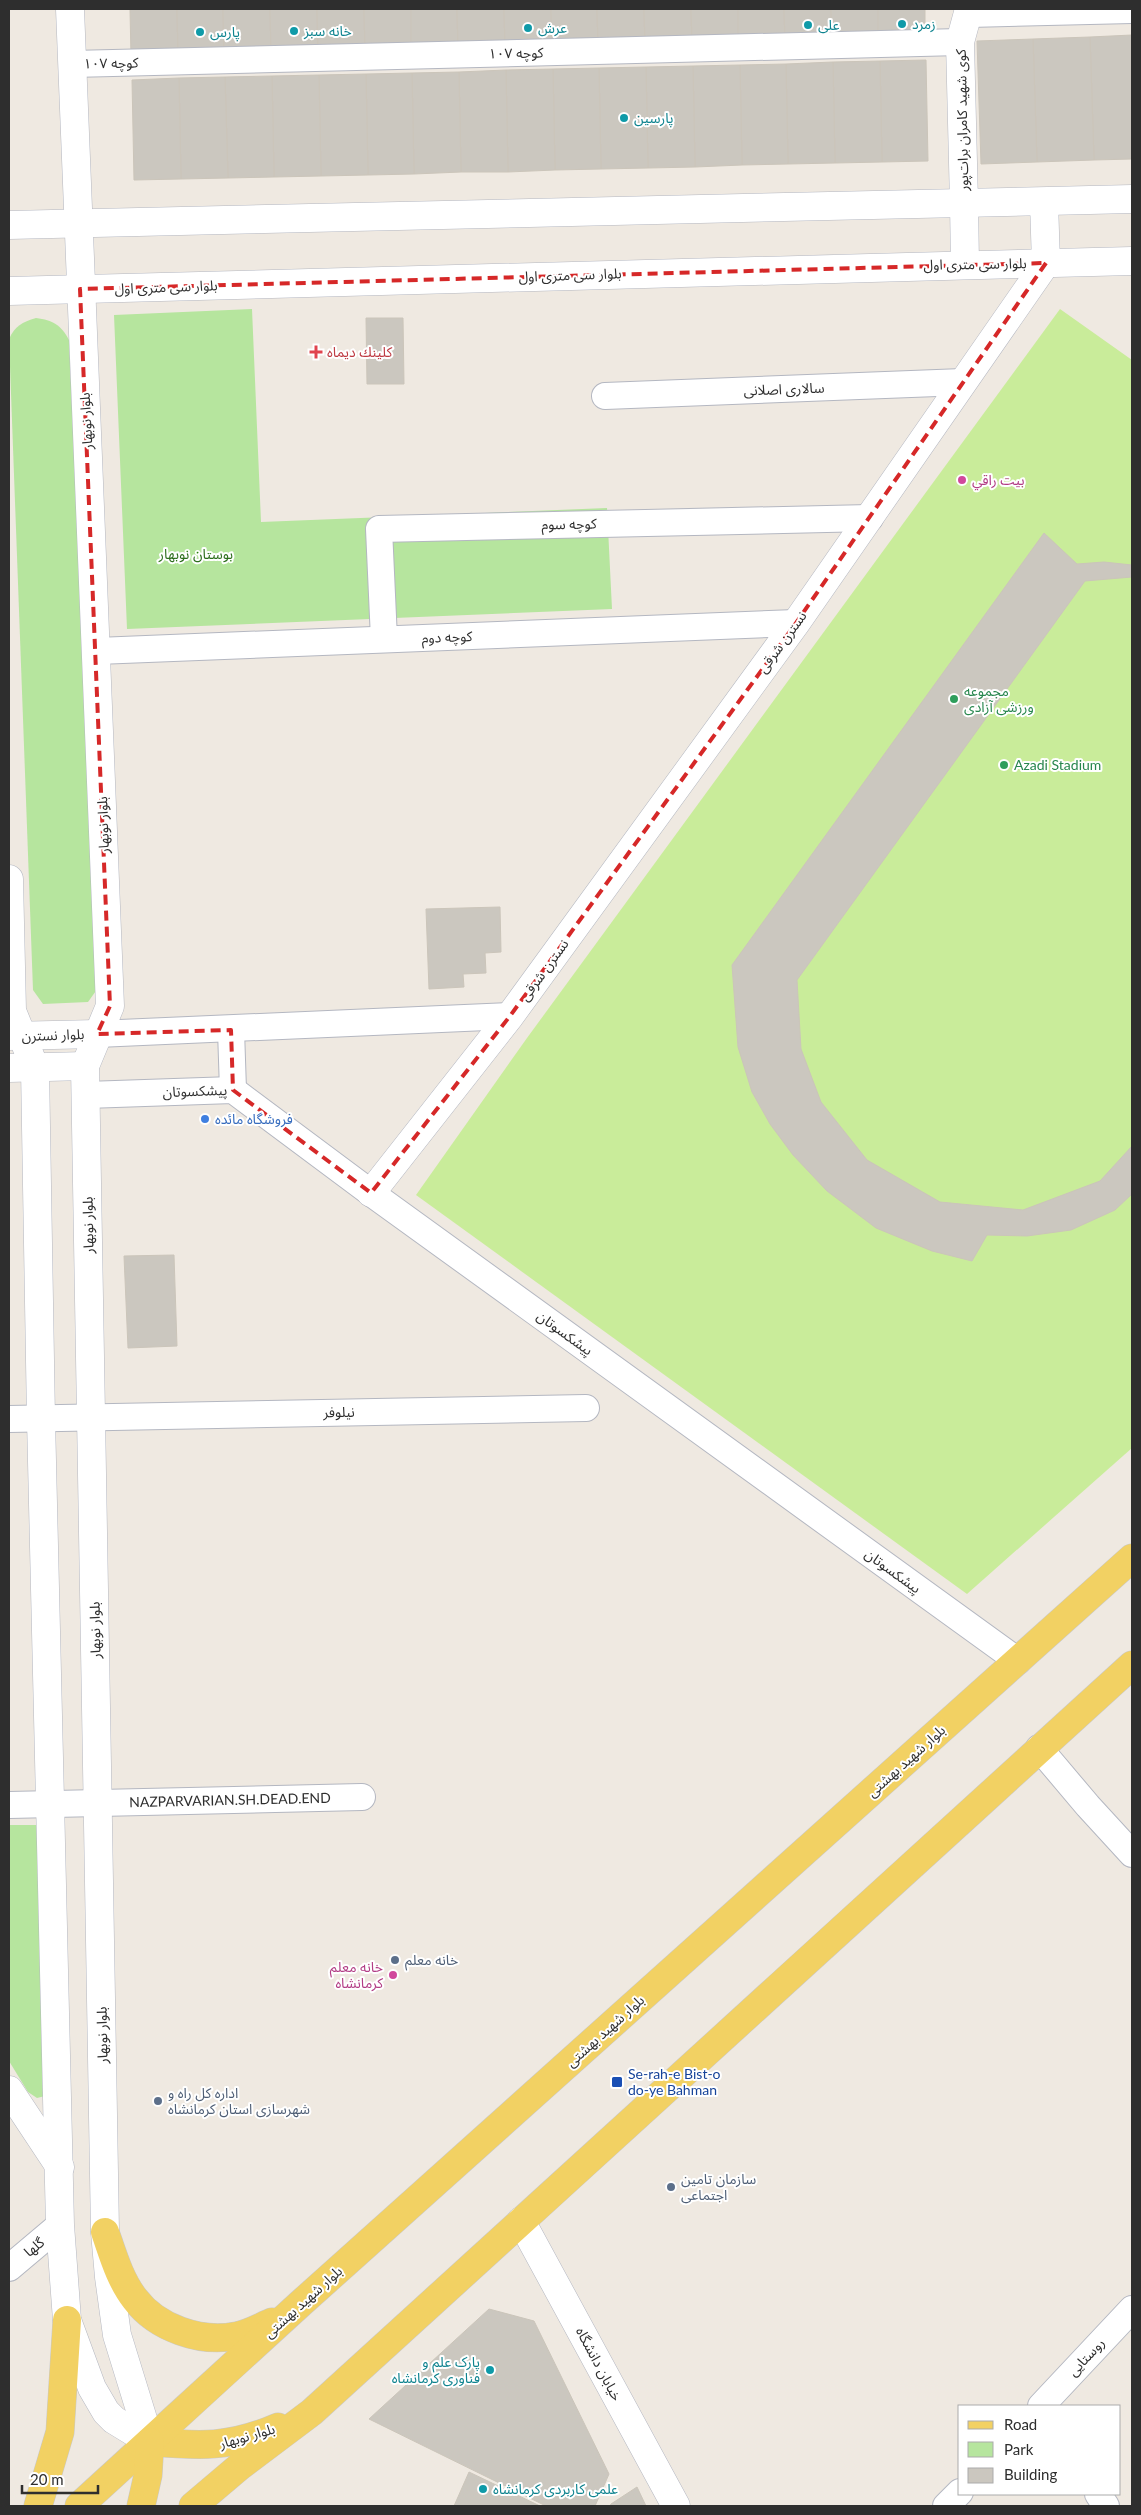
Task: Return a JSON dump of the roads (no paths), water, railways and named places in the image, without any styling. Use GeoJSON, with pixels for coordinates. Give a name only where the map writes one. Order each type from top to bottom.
{"type":"FeatureCollection","features":[{"type":"Feature","properties":{"kind":"main road","name":"بلوار نوبهار"},"geometry":{"type":"LineString","coordinates":[[70,9],[77,223],[97,651],[110,1006],[85,1066],[105,2232],[117,2335],[150,2442],[148,2475],[141,2506]]}},
{"type":"Feature","properties":{"kind":"main road","name":"کوی شهید کامران برات‌پور"},"geometry":{"type":"LineString","coordinates":[[965,264],[960,42],[969,12]]}},
{"type":"Feature","properties":{"kind":"main road"},"geometry":{"type":"LineString","coordinates":[[9,225],[1132,199]]}},
{"type":"Feature","properties":{"kind":"main road"},"geometry":{"type":"LineString","coordinates":[[1044,202],[1046,263]]}},
{"type":"Feature","properties":{"kind":"main road","name":"بلوار سی متری اول"},"geometry":{"type":"LineString","coordinates":[[9,291],[1132,261]]}},
{"type":"Feature","properties":{"kind":"main road","name":"نسترن شرقی"},"geometry":{"type":"LineString","coordinates":[[371,1193],[510,1016],[796,623],[1046,263]]}},
{"type":"Feature","properties":{"kind":"main road","name":"بلوار نوبهار"},"geometry":{"type":"LineString","coordinates":[[9,878],[12,1011],[22,1068],[41,1418],[52,1804],[60,2225],[67,2320],[92,2388],[106,2412],[119,2425],[150,2442],[198,2446],[229,2444],[263,2433],[312,2412]]}},
{"type":"Feature","properties":{"kind":"main road","name":"بلوار نسترن"},"geometry":{"type":"LineString","coordinates":[[16,1036],[97,1034]]}},
{"type":"Feature","properties":{"kind":"main road"},"geometry":{"type":"LineString","coordinates":[[22,1068],[85,1066]]}},
{"type":"Feature","properties":{"kind":"main road","name":"بلوار شهید بهشتی"},"geometry":{"type":"LineString","coordinates":[[79,2506],[300,2304],[1132,1558]]}},
{"type":"Feature","properties":{"kind":"main road"},"geometry":{"type":"LineString","coordinates":[[193,2506],[239,2467],[312,2412],[1132,1665]]}},
{"type":"Feature","properties":{"kind":"main road"},"geometry":{"type":"LineString","coordinates":[[12,2104],[60,2167]]}},
{"type":"Feature","properties":{"kind":"main road","name":"خیابان دانشگاه"},"geometry":{"type":"LineString","coordinates":[[521,2221],[676,2506]]}},
{"type":"Feature","properties":{"kind":"main road"},"geometry":{"type":"LineString","coordinates":[[105,2232],[120,2273],[134,2299],[158,2321],[173,2329],[208,2337],[235,2336],[271,2322],[300,2304]]}},
{"type":"Feature","properties":{"kind":"main road"},"geometry":{"type":"LineString","coordinates":[[38,2506],[60,2432],[67,2320]]}},
{"type":"Feature","properties":{"kind":"street"},"geometry":{"type":"LineString","coordinates":[[969,12],[1132,10]]}},
{"type":"Feature","properties":{"kind":"street","name":"کوچه ۱۰۷"},"geometry":{"type":"LineString","coordinates":[[72,64],[960,42]]}},
{"type":"Feature","properties":{"kind":"street","name":"سالاری اصلانی"},"geometry":{"type":"LineString","coordinates":[[605,396],[963,382]]}},
{"type":"Feature","properties":{"kind":"street","name":"کوچه سوم"},"geometry":{"type":"LineString","coordinates":[[384,639],[379,528],[870,518]]}},
{"type":"Feature","properties":{"kind":"street","name":"کوچه دوم"},"geometry":{"type":"LineString","coordinates":[[97,651],[796,623]]}},
{"type":"Feature","properties":{"kind":"street"},"geometry":{"type":"LineString","coordinates":[[97,1034],[231,1030],[510,1016]]}},
{"type":"Feature","properties":{"kind":"street"},"geometry":{"type":"LineString","coordinates":[[231,1030],[233,1090]]}},
{"type":"Feature","properties":{"kind":"street","name":"پیشکسوتان"},"geometry":{"type":"LineString","coordinates":[[86,1095],[233,1090],[371,1193],[1018,1661]]}},
{"type":"Feature","properties":{"kind":"street","name":"نیلوفر"},"geometry":{"type":"LineString","coordinates":[[9,1419],[586,1408]]}},
{"type":"Feature","properties":{"kind":"street"},"geometry":{"type":"LineString","coordinates":[[1039,1748],[1132,1854]]}},
{"type":"Feature","properties":{"kind":"street","name":"NAZPARVARIAN.SH.DEAD.END"},"geometry":{"type":"LineString","coordinates":[[9,1805],[362,1797]]}},
{"type":"Feature","properties":{"kind":"street","name":"گلها"},"geometry":{"type":"LineString","coordinates":[[9,2268],[60,2225]]}},
{"type":"Feature","properties":{"kind":"street","name":"روستایی"},"geometry":{"type":"LineString","coordinates":[[1042,2405],[1132,2309]]}},
{"type":"Feature","properties":{"kind":"street"},"geometry":{"type":"LineString","coordinates":[[946,2506],[958,2494]]}},
{"type":"Feature","properties":{"kind":"street"},"geometry":{"type":"LineString","coordinates":[[1099,2495],[1106,2506]]}},
{"type":"Feature","properties":{"kind":"place","name":"زمرد"},"geometry":{"type":"Point","coordinates":[902,24]}},
{"type":"Feature","properties":{"kind":"place","name":"علی"},"geometry":{"type":"Point","coordinates":[808,25]}},
{"type":"Feature","properties":{"kind":"place","name":"عرش"},"geometry":{"type":"Point","coordinates":[528,28]}},
{"type":"Feature","properties":{"kind":"place","name":"خانه سبز"},"geometry":{"type":"Point","coordinates":[294,31]}},
{"type":"Feature","properties":{"kind":"place","name":"پارس"},"geometry":{"type":"Point","coordinates":[200,32]}},
{"type":"Feature","properties":{"kind":"place","name":"پارسین"},"geometry":{"type":"Point","coordinates":[624,118]}},
{"type":"Feature","properties":{"kind":"place","name":"كلينك ديماه"},"geometry":{"type":"Point","coordinates":[316,352]}},
{"type":"Feature","properties":{"kind":"place","name":"بيت راقي"},"geometry":{"type":"Point","coordinates":[962,480]}},
{"type":"Feature","properties":{"kind":"place","name":"مجموعه ورزشی آزادی"},"geometry":{"type":"Point","coordinates":[954,699]}},
{"type":"Feature","properties":{"kind":"place","name":"Azadi Stadium"},"geometry":{"type":"Point","coordinates":[1004,765]}},
{"type":"Feature","properties":{"kind":"place","name":"فروشگاه مائده"},"geometry":{"type":"Point","coordinates":[205,1119]}},
{"type":"Feature","properties":{"kind":"place","name":"خانه معلم"},"geometry":{"type":"Point","coordinates":[395,1960]}},
{"type":"Feature","properties":{"kind":"place","name":"خانه معلم کرمانشاه"},"geometry":{"type":"Point","coordinates":[393,1975]}},
{"type":"Feature","properties":{"kind":"place","name":"Se-rah-e Bist-o do-ye Bahman"},"geometry":{"type":"Point","coordinates":[617,2082]}},
{"type":"Feature","properties":{"kind":"place","name":"اداره کل راه و شهرسازی استان کرمانشاه"},"geometry":{"type":"Point","coordinates":[158,2101]}},
{"type":"Feature","properties":{"kind":"place","name":"سازمان تامین اجتماعی"},"geometry":{"type":"Point","coordinates":[671,2187]}},
{"type":"Feature","properties":{"kind":"place","name":"پارک علم و فناوری کرمانشاه"},"geometry":{"type":"Point","coordinates":[490,2370]}},
{"type":"Feature","properties":{"kind":"place","name":"علمی کاربردی کرمانشاه"},"geometry":{"type":"Point","coordinates":[483,2489]}},
{"type":"Feature","properties":{"kind":"park label","name":"بوستان نوبهار"},"geometry":{"type":"Point","coordinates":[196,554]}}]}
